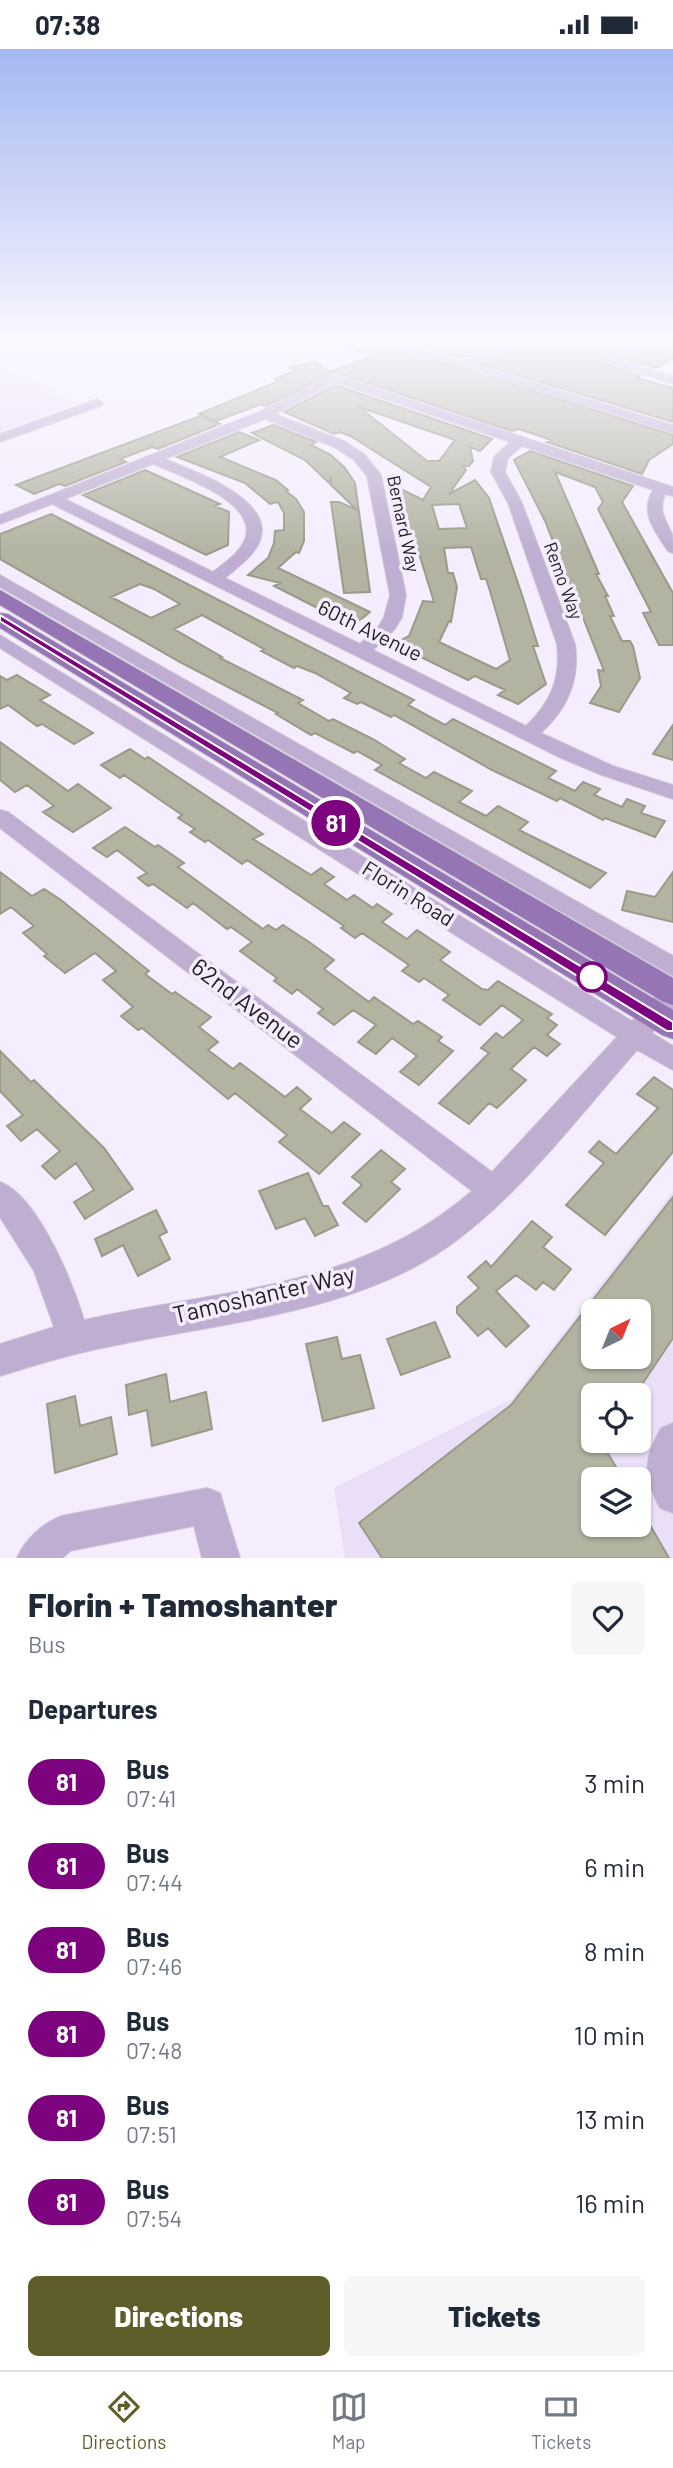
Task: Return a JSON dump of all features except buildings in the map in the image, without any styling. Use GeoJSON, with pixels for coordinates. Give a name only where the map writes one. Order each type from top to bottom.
{"type":"FeatureCollection","features":[{"type":"Feature","properties":{"kind":"main road","name":"Florin Road"},"geometry":{"type":"LineString","coordinates":[[0,596],[658,1017]]}},
{"type":"Feature","properties":{"kind":"main road","name":"Florin Road"},"geometry":{"type":"LineString","coordinates":[[0,618],[658,1017]]}},
{"type":"Feature","properties":{"kind":"street"},"geometry":{"type":"LineString","coordinates":[[0,438],[71,412]]}},
{"type":"Feature","properties":{"kind":"street"},"geometry":{"type":"LineString","coordinates":[[0,520],[268,412]]}},
{"type":"Feature","properties":{"kind":"street"},"geometry":{"type":"LineString","coordinates":[[437,412],[667,490]]}},
{"type":"Feature","properties":{"kind":"street"},"geometry":{"type":"LineString","coordinates":[[618,412],[673,429]]}},
{"type":"Feature","properties":{"kind":"street","name":"Bernard Way"},"geometry":{"type":"LineString","coordinates":[[265,414],[339,444],[359,457],[374,475],[398,595],[393,617],[386,629],[361,652]]}},
{"type":"Feature","properties":{"kind":"street","name":"Remo Way"},"geometry":{"type":"LineString","coordinates":[[520,440],[501,457],[498,472],[515,503],[566,644],[569,660],[568,677],[560,700],[528,735]]}},
{"type":"Feature","properties":{"kind":"street"},"geometry":{"type":"LineString","coordinates":[[153,459],[223,489],[249,512],[254,531],[251,542],[235,563],[214,579]]}},
{"type":"Feature","properties":{"kind":"street"},"geometry":{"type":"LineString","coordinates":[[667,490],[654,498],[652,509],[673,548]]}},
{"type":"Feature","properties":{"kind":"street","name":"60th Avenue"},"geometry":{"type":"LineString","coordinates":[[53,499],[528,735],[606,770],[673,792]]}},
{"type":"Feature","properties":{"kind":"street"},"geometry":{"type":"LineString","coordinates":[[0,580],[673,967]]}},
{"type":"Feature","properties":{"kind":"street","name":"Florin Road"},"geometry":{"type":"LineString","coordinates":[[0,641],[658,1017],[673,1059]]}},
{"type":"Feature","properties":{"kind":"street","name":"62nd Avenue"},"geometry":{"type":"LineString","coordinates":[[0,817],[494,1190]]}},
{"type":"Feature","properties":{"kind":"street","name":"Tamoshanter Way"},"geometry":{"type":"LineString","coordinates":[[0,1360],[72,1336],[278,1297],[339,1282],[426,1244],[464,1217],[494,1190],[658,1017]]}},
{"type":"Feature","properties":{"kind":"street"},"geometry":{"type":"LineString","coordinates":[[0,1195],[34,1239],[54,1278],[72,1336]]}},
{"type":"Feature","properties":{"kind":"street"},"geometry":{"type":"LineString","coordinates":[[673,1440],[662,1460],[665,1480],[673,1495]]}},
{"type":"Feature","properties":{"kind":"street"},"geometry":{"type":"LineString","coordinates":[[36,1558],[61,1534],[207,1506],[221,1558]]}},
{"type":"Feature","properties":{"kind":"shaded area"},"geometry":{"type":"Polygon","coordinates":[[[0,412],[53,412],[0,431],[0,412]]]}},
{"type":"Feature","properties":{"kind":"shaded area"},"geometry":{"type":"Polygon","coordinates":[[[673,1191],[673,1558],[345,1558],[334,1488],[512,1399],[581,1310],[581,1369],[651,1369],[651,1299],[589,1299],[673,1191]]]}},
{"type":"Feature","properties":{"kind":"bus line","name":"81"},"geometry":{"type":"LineString","coordinates":[[0,619],[673,1026]]}}]}
